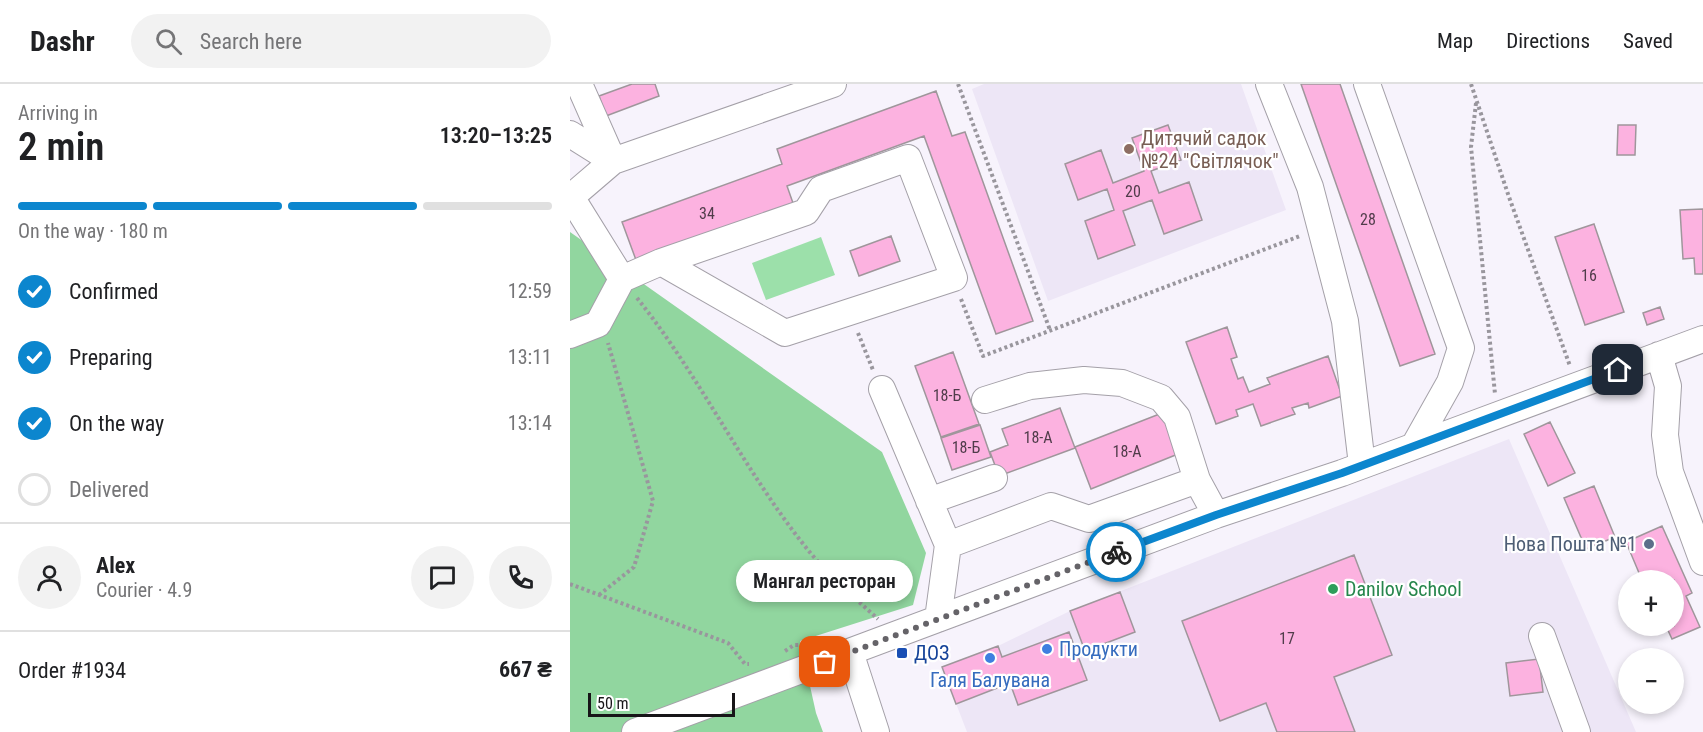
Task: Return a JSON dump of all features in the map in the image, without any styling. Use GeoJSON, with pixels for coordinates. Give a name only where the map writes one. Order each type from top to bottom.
{"type":"FeatureCollection","features":[{"type":"Feature","properties":{"kind":"street"},"geometry":{"type":"LineString","coordinates":[[579,84],[613,160]]}},
{"type":"Feature","properties":{"kind":"street"},"geometry":{"type":"LineString","coordinates":[[622,279],[571,197],[613,160],[833,84]]}},
{"type":"Feature","properties":{"kind":"street"},"geometry":{"type":"LineString","coordinates":[[1269,84],[1310,187],[1345,321],[1362,465]]}},
{"type":"Feature","properties":{"kind":"street"},"geometry":{"type":"LineString","coordinates":[[1367,84],[1461,348],[1450,382],[1413,446]]}},
{"type":"Feature","properties":{"kind":"street"},"geometry":{"type":"LineString","coordinates":[[570,134],[613,160]]}},
{"type":"Feature","properties":{"kind":"street"},"geometry":{"type":"LineString","coordinates":[[570,335],[598,324],[622,279],[661,262],[806,212],[821,189],[908,158],[954,278],[785,333],[661,262]]}},
{"type":"Feature","properties":{"kind":"street"},"geometry":{"type":"LineString","coordinates":[[635,732],[1216,515],[1362,465],[1703,339]]}},
{"type":"Feature","properties":{"kind":"street"},"geometry":{"type":"LineString","coordinates":[[1659,355],[1668,386],[1665,435],[1670,472],[1703,562]]}},
{"type":"Feature","properties":{"kind":"street"},"geometry":{"type":"LineString","coordinates":[[878,380],[948,546],[938,619]]}},
{"type":"Feature","properties":{"kind":"street"},"geometry":{"type":"LineString","coordinates":[[985,400],[1030,386],[1084,380],[1122,383],[1161,398],[1176,417],[1197,480],[1216,515]]}},
{"type":"Feature","properties":{"kind":"street"},"geometry":{"type":"LineString","coordinates":[[929,501],[994,478]]}},
{"type":"Feature","properties":{"kind":"street"},"geometry":{"type":"LineString","coordinates":[[948,546],[1051,506],[1089,519],[1197,480]]}},
{"type":"Feature","properties":{"kind":"street"},"geometry":{"type":"LineString","coordinates":[[1542,636],[1576,732]]}},
{"type":"Feature","properties":{"kind":"street"},"geometry":{"type":"LineString","coordinates":[[850,652],[876,732]]}},
{"type":"Feature","properties":{"kind":"path"},"geometry":{"type":"LineString","coordinates":[[958,84],[1050,330]]}},
{"type":"Feature","properties":{"kind":"path"},"geometry":{"type":"LineString","coordinates":[[1471,84],[1577,386]]}},
{"type":"Feature","properties":{"kind":"path"},"geometry":{"type":"LineString","coordinates":[[1476,100],[1471,147],[1497,416]]}},
{"type":"Feature","properties":{"kind":"path"},"geometry":{"type":"LineString","coordinates":[[954,278],[982,356],[1321,229]]}},
{"type":"Feature","properties":{"kind":"path"},"geometry":{"type":"LineString","coordinates":[[622,279],[655,320],[760,485],[804,545],[837,582],[882,623],[890,637]]}},
{"type":"Feature","properties":{"kind":"path"},"geometry":{"type":"LineString","coordinates":[[850,312],[878,380]]}},
{"type":"Feature","properties":{"kind":"path"},"geometry":{"type":"LineString","coordinates":[[598,324],[611,349],[652,501],[634,567],[599,596]]}},
{"type":"Feature","properties":{"kind":"path"},"geometry":{"type":"LineString","coordinates":[[570,584],[728,643],[745,664],[755,664]]}},
{"type":"Feature","properties":{"kind":"path"},"geometry":{"type":"LineString","coordinates":[[784,651],[794,645],[804,645],[813,666]]}},
{"type":"Feature","properties":{"kind":"shaded area","name":"Дитячий садок №24 \"Світлячок\""},"geometry":{"type":"Polygon","coordinates":[[[984,84],[1241,84],[1286,210],[1048,301],[972,89],[984,84]]]}},
{"type":"Feature","properties":{"kind":"shaded area"},"geometry":{"type":"Polygon","coordinates":[[[1509,439],[1618,690],[1618,714],[1628,714],[1636,732],[967,732],[942,667],[998,646],[1070,611],[1509,439]]]}},
{"type":"Feature","properties":{"kind":"green space"},"geometry":{"type":"Polygon","coordinates":[[[570,232],[882,452],[926,553],[913,605],[800,641],[816,713],[823,732],[570,732],[570,232]]]}},
{"type":"Feature","properties":{"kind":"green space"},"geometry":{"type":"Polygon","coordinates":[[[821,237],[835,275],[766,300],[752,263],[821,237]]]}},
{"type":"Feature","properties":{"kind":"building"},"geometry":{"type":"Polygon","coordinates":[[[632,84],[655,84],[659,96],[606,116],[599,96],[632,84]]]}},
{"type":"Feature","properties":{"kind":"building"},"geometry":{"type":"Polygon","coordinates":[[[1301,84],[1340,84],[1435,354],[1400,366],[1301,84]]]}},
{"type":"Feature","properties":{"kind":"building"},"geometry":{"type":"Polygon","coordinates":[[[936,91],[952,136],[965,132],[1033,321],[996,334],[924,136],[787,186],[793,203],[636,260],[622,222],[782,164],[777,149],[936,91]]]}},
{"type":"Feature","properties":{"kind":"building"},"geometry":{"type":"Polygon","coordinates":[[[1168,125],[1181,160],[1151,171],[1159,193],[1189,182],[1202,220],[1164,234],[1152,200],[1123,211],[1135,245],[1098,259],[1085,221],[1114,210],[1107,189],[1078,200],[1065,164],[1101,150],[1113,183],[1144,171],[1132,138],[1168,125]]]}},
{"type":"Feature","properties":{"kind":"building"},"geometry":{"type":"Polygon","coordinates":[[[1618,125],[1636,125],[1635,155],[1617,155],[1618,125]]]}},
{"type":"Feature","properties":{"kind":"building"},"geometry":{"type":"Polygon","coordinates":[[[1703,209],[1703,274],[1695,274],[1694,258],[1683,259],[1680,210],[1703,209]]]}},
{"type":"Feature","properties":{"kind":"building"},"geometry":{"type":"Polygon","coordinates":[[[1594,224],[1624,312],[1585,325],[1555,237],[1594,224]]]}},
{"type":"Feature","properties":{"kind":"building"},"geometry":{"type":"Polygon","coordinates":[[[891,236],[900,261],[859,276],[850,251],[891,236]]]}},
{"type":"Feature","properties":{"kind":"building"},"geometry":{"type":"Polygon","coordinates":[[[1660,307],[1664,319],[1647,325],[1643,313],[1660,307]]]}},
{"type":"Feature","properties":{"kind":"building"},"geometry":{"type":"Polygon","coordinates":[[[1227,327],[1237,357],[1231,359],[1238,379],[1243,377],[1249,392],[1270,384],[1267,378],[1328,356],[1342,396],[1309,408],[1308,403],[1292,408],[1295,414],[1261,426],[1253,404],[1236,410],[1238,416],[1216,424],[1186,342],[1227,327]]]}},
{"type":"Feature","properties":{"kind":"building"},"geometry":{"type":"Polygon","coordinates":[[[953,352],[979,424],[941,437],[915,366],[953,352]]]}},
{"type":"Feature","properties":{"kind":"building"},"geometry":{"type":"Polygon","coordinates":[[[1060,408],[1075,448],[999,476],[990,452],[1008,445],[1002,429],[1060,408]]]}},
{"type":"Feature","properties":{"kind":"building"},"geometry":{"type":"Polygon","coordinates":[[[1162,413],[1178,454],[1091,489],[1075,447],[1162,413]]]}},
{"type":"Feature","properties":{"kind":"building"},"geometry":{"type":"Polygon","coordinates":[[[1550,422],[1575,473],[1548,486],[1524,434],[1550,422]]]}},
{"type":"Feature","properties":{"kind":"building"},"geometry":{"type":"Polygon","coordinates":[[[980,425],[991,457],[952,470],[941,438],[980,425]]]}},
{"type":"Feature","properties":{"kind":"building"},"geometry":{"type":"Polygon","coordinates":[[[1594,486],[1615,537],[1586,549],[1564,498],[1594,486]]]}},
{"type":"Feature","properties":{"kind":"building"},"geometry":{"type":"Polygon","coordinates":[[[1662,526],[1682,570],[1638,570],[1626,542],[1662,526]]]}},
{"type":"Feature","properties":{"kind":"building"},"geometry":{"type":"Polygon","coordinates":[[[1354,555],[1392,655],[1334,677],[1355,732],[1277,732],[1266,703],[1220,721],[1182,621],[1354,555]]]}},
{"type":"Feature","properties":{"kind":"building"},"geometry":{"type":"Polygon","coordinates":[[[1684,575],[1692,593],[1686,596],[1700,627],[1684,634],[1684,575]]]}},
{"type":"Feature","properties":{"kind":"building"},"geometry":{"type":"Polygon","coordinates":[[[1120,592],[1135,632],[1085,651],[1070,611],[1120,592]]]}},
{"type":"Feature","properties":{"kind":"building"},"geometry":{"type":"Polygon","coordinates":[[[1069,632],[1087,680],[1018,705],[1010,683],[956,704],[942,667],[998,646],[1002,657],[1069,632]]]}},
{"type":"Feature","properties":{"kind":"building"},"geometry":{"type":"Polygon","coordinates":[[[1539,659],[1543,692],[1510,696],[1506,663],[1539,659]]]}},
{"type":"Feature","properties":{"kind":"way so far"},"geometry":{"type":"LineString","coordinates":[[825,662],[1116,552]]}},
{"type":"Feature","properties":{"kind":"place","name":"Дитячий садок №24 \"Світлячок\""},"geometry":{"type":"Point","coordinates":[1129,149]}},
{"type":"Feature","properties":{"kind":"place","name":"Нова Пошта №1"},"geometry":{"type":"Point","coordinates":[1649,544]}},
{"type":"Feature","properties":{"kind":"place","name":"Danilov School"},"geometry":{"type":"Point","coordinates":[1333,589]}},
{"type":"Feature","properties":{"kind":"place","name":"Продукти"},"geometry":{"type":"Point","coordinates":[1047,649]}},
{"type":"Feature","properties":{"kind":"place","name":"ДОЗ"},"geometry":{"type":"Point","coordinates":[902,653]}},
{"type":"Feature","properties":{"kind":"place","name":"Галя Балувана"},"geometry":{"type":"Point","coordinates":[990,658]}},
{"type":"Feature","properties":{"kind":"place","name":"Мангал ресторан"},"geometry":{"type":"Point","coordinates":[825,662]}},
{"type":"Feature","properties":{"kind":"route"},"geometry":{"type":"LineString","coordinates":[[1116,552],[1216,515],[1342,473],[1618,370]]}}]}
